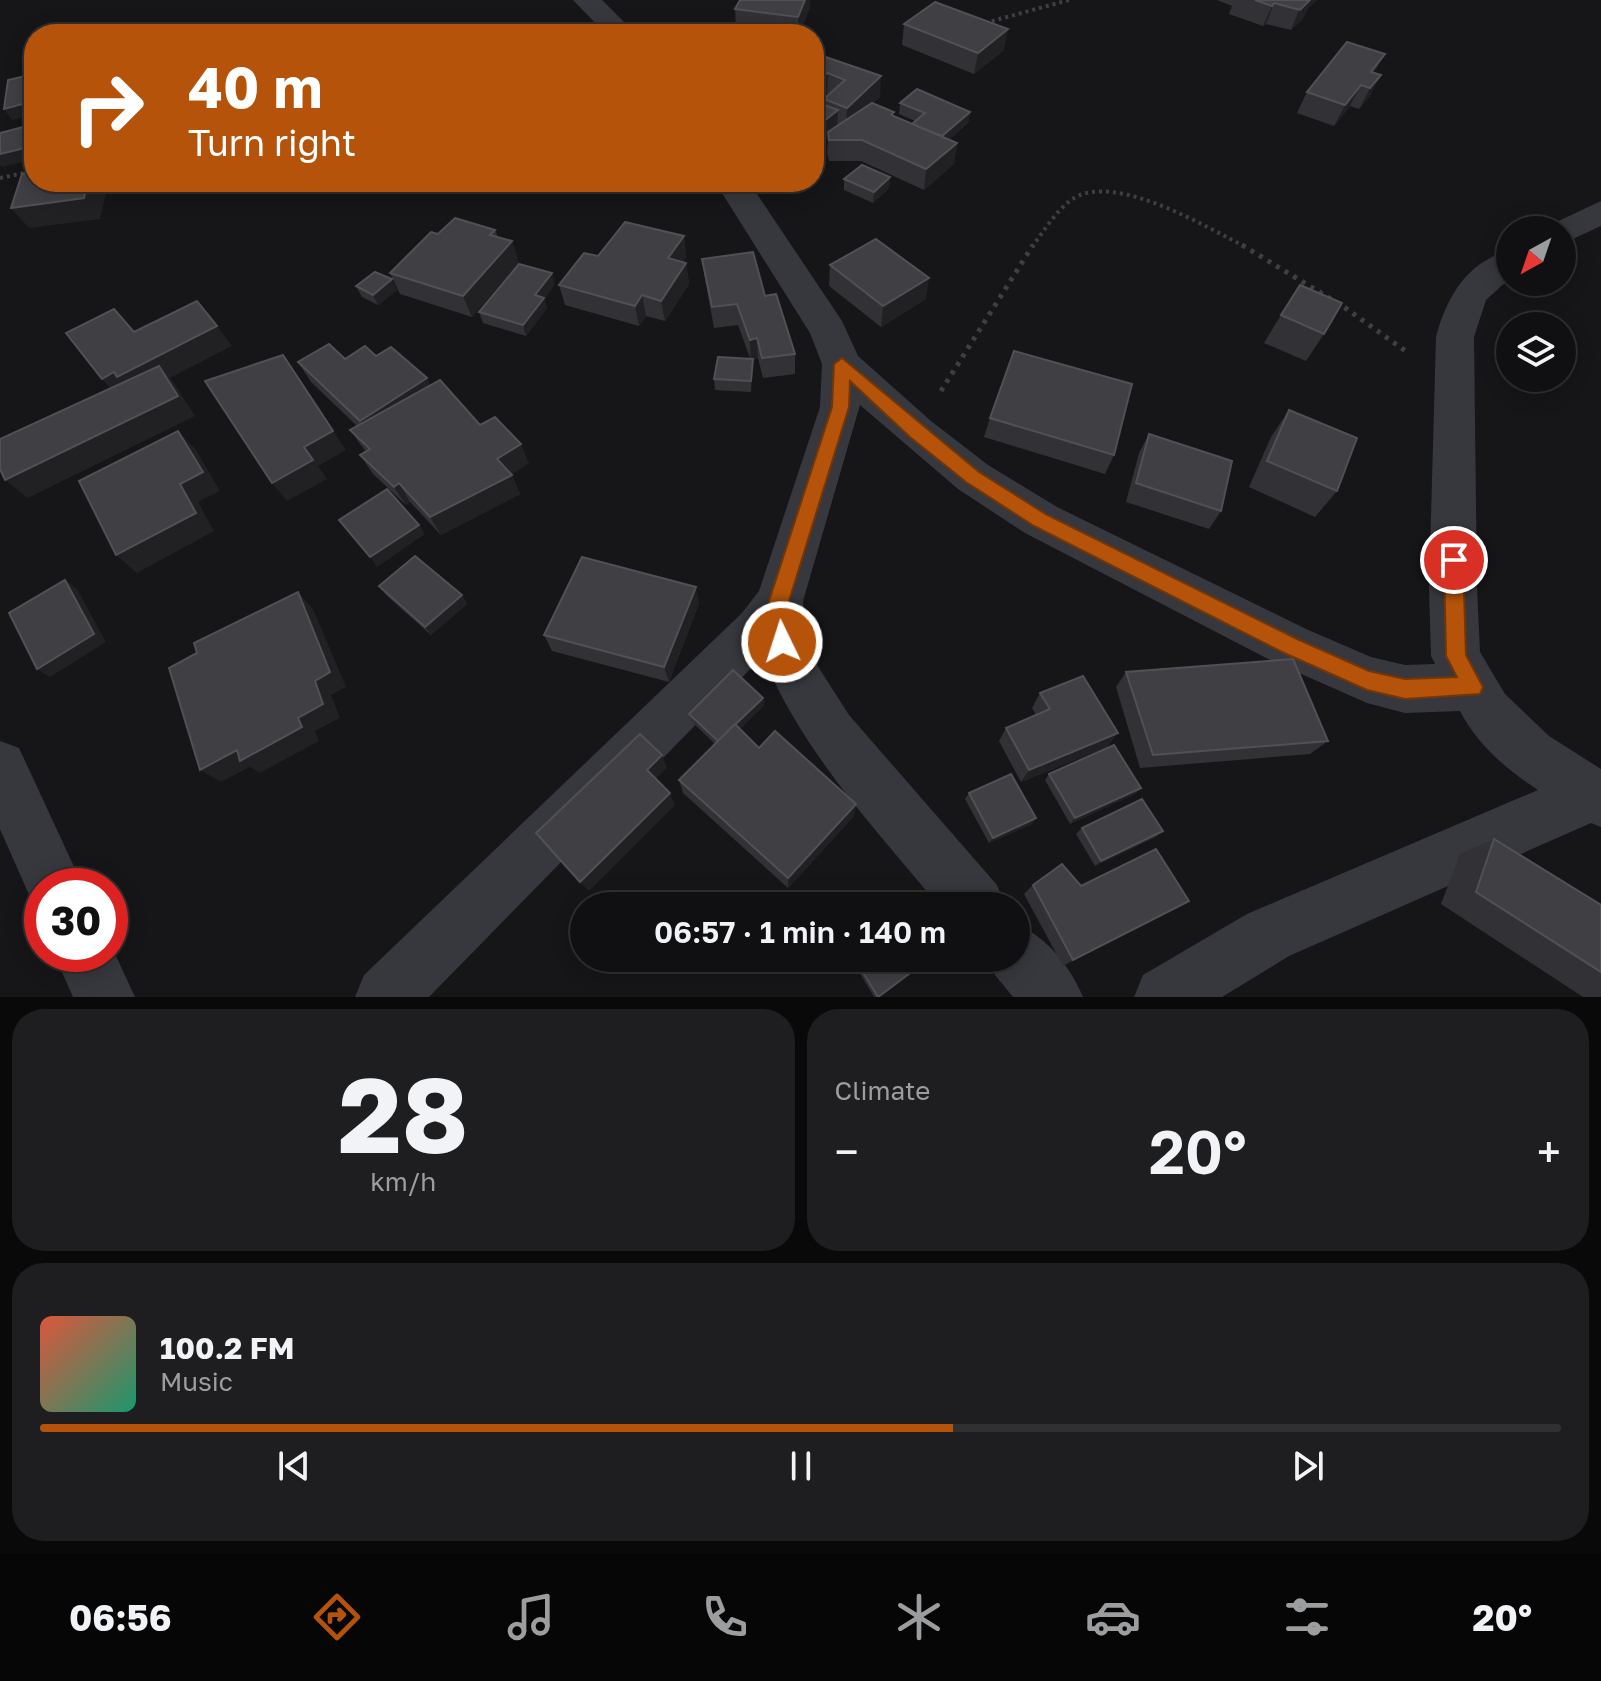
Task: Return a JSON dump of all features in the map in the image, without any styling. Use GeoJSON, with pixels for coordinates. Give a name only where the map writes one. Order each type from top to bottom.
{"type":"FeatureCollection","features":[{"type":"Feature","properties":{"kind":"street"},"geometry":{"type":"LineString","coordinates":[[586,0],[611,24]]}},
{"type":"Feature","properties":{"kind":"street"},"geometry":{"type":"LineString","coordinates":[[738,192],[828,331],[842,364],[916,432],[973,477],[1041,520],[1289,645],[1367,680],[1405,689],[1473,687]]}},
{"type":"Feature","properties":{"kind":"street"},"geometry":{"type":"LineString","coordinates":[[1576,225],[1601,212]]}},
{"type":"Feature","properties":{"kind":"street"},"geometry":{"type":"LineString","coordinates":[[1496,272],[1473,288],[1462,307],[1455,337],[1457,394],[1453,588],[1456,656],[1487,711],[1530,754],[1596,798]]}},
{"type":"Feature","properties":{"kind":"street"},"geometry":{"type":"LineString","coordinates":[[386,997],[759,628],[779,601],[840,407],[842,364]]}},
{"type":"Feature","properties":{"kind":"street"},"geometry":{"type":"LineString","coordinates":[[779,601],[782,642],[799,682],[831,733],[964,892]]}},
{"type":"Feature","properties":{"kind":"street"},"geometry":{"type":"LineString","coordinates":[[0,767],[46,868]]}},
{"type":"Feature","properties":{"kind":"street"},"geometry":{"type":"LineString","coordinates":[[1165,997],[1268,935],[1596,798]]}},
{"type":"Feature","properties":{"kind":"street"},"geometry":{"type":"LineString","coordinates":[[1030,971],[1052,997]]}},
{"type":"Feature","properties":{"kind":"street"},"geometry":{"type":"LineString","coordinates":[[92,972],[104,997]]}},
{"type":"Feature","properties":{"kind":"path"},"geometry":{"type":"LineString","coordinates":[[985,23],[1069,0]]}},
{"type":"Feature","properties":{"kind":"path"},"geometry":{"type":"LineString","coordinates":[[0,178],[24,173]]}},
{"type":"Feature","properties":{"kind":"path"},"geometry":{"type":"LineString","coordinates":[[916,432],[999,297],[1058,212],[1081,194],[1101,189],[1132,194],[1252,250],[1378,327],[1457,394]]}},
{"type":"Feature","properties":{"kind":"building"},"geometry":{"type":"Polygon","coordinates":[[[740,0],[805,0],[798,17],[735,9],[740,0]]]}},
{"type":"Feature","properties":{"kind":"building"},"geometry":{"type":"Polygon","coordinates":[[[1255,0],[1310,0],[1300,10],[1255,0]]]}},
{"type":"Feature","properties":{"kind":"building"},"geometry":{"type":"Polygon","coordinates":[[[935,2],[1008,29],[978,53],[904,24],[935,2]]]}},
{"type":"Feature","properties":{"kind":"building"},"geometry":{"type":"Polygon","coordinates":[[[1347,42],[1385,54],[1371,72],[1381,75],[1370,88],[1361,85],[1345,105],[1307,92],[1347,42]]]}},
{"type":"Feature","properties":{"kind":"building"},"geometry":{"type":"Polygon","coordinates":[[[824,56],[881,76],[847,108],[824,99],[845,80],[828,73],[824,75],[824,56]]]}},
{"type":"Feature","properties":{"kind":"building"},"geometry":{"type":"Polygon","coordinates":[[[24,76],[24,104],[4,109],[8,80],[24,76]]]}},
{"type":"Feature","properties":{"kind":"building"},"geometry":{"type":"Polygon","coordinates":[[[917,89],[970,112],[942,136],[912,124],[925,113],[900,103],[917,89]]]}},
{"type":"Feature","properties":{"kind":"building"},"geometry":{"type":"Polygon","coordinates":[[[872,103],[894,112],[891,115],[957,143],[926,169],[862,140],[829,140],[828,132],[872,103]]]}},
{"type":"Feature","properties":{"kind":"building"},"geometry":{"type":"Polygon","coordinates":[[[824,105],[838,110],[824,121],[824,105]]]}},
{"type":"Feature","properties":{"kind":"building"},"geometry":{"type":"Polygon","coordinates":[[[23,127],[24,148],[0,154],[0,133],[23,127]]]}},
{"type":"Feature","properties":{"kind":"building"},"geometry":{"type":"Polygon","coordinates":[[[862,165],[890,177],[874,192],[844,179],[862,165]]]}},
{"type":"Feature","properties":{"kind":"building"},"geometry":{"type":"Polygon","coordinates":[[[22,174],[24,192],[86,192],[84,198],[11,208],[22,174]]]}},
{"type":"Feature","properties":{"kind":"building"},"geometry":{"type":"Polygon","coordinates":[[[455,218],[495,230],[490,235],[512,241],[463,296],[390,273],[431,232],[438,234],[455,218]]]}},
{"type":"Feature","properties":{"kind":"building"},"geometry":{"type":"Polygon","coordinates":[[[625,222],[684,236],[668,258],[686,263],[661,301],[642,295],[635,306],[559,285],[584,253],[598,256],[625,222]]]}},
{"type":"Feature","properties":{"kind":"building"},"geometry":{"type":"Polygon","coordinates":[[[876,239],[929,278],[883,306],[830,265],[876,239]]]}},
{"type":"Feature","properties":{"kind":"building"},"geometry":{"type":"Polygon","coordinates":[[[753,252],[765,296],[776,294],[795,354],[762,358],[757,338],[750,340],[737,304],[712,307],[702,259],[753,252]]]}},
{"type":"Feature","properties":{"kind":"building"},"geometry":{"type":"Polygon","coordinates":[[[519,264],[552,273],[535,295],[544,298],[523,325],[479,312],[519,264]]]}},
{"type":"Feature","properties":{"kind":"building"},"geometry":{"type":"Polygon","coordinates":[[[375,272],[392,279],[373,295],[356,286],[375,272]]]}},
{"type":"Feature","properties":{"kind":"building"},"geometry":{"type":"Polygon","coordinates":[[[1300,285],[1342,303],[1324,334],[1281,315],[1300,285]]]}},
{"type":"Feature","properties":{"kind":"building"},"geometry":{"type":"Polygon","coordinates":[[[197,301],[217,326],[117,377],[114,372],[102,379],[66,333],[114,309],[134,332],[197,301]]]}},
{"type":"Feature","properties":{"kind":"building"},"geometry":{"type":"Polygon","coordinates":[[[329,344],[345,359],[365,346],[376,356],[391,347],[427,378],[360,421],[298,362],[329,344]]]}},
{"type":"Feature","properties":{"kind":"building"},"geometry":{"type":"Polygon","coordinates":[[[1014,351],[1132,384],[1114,455],[990,418],[1014,351]]]}},
{"type":"Feature","properties":{"kind":"building"},"geometry":{"type":"Polygon","coordinates":[[[283,355],[333,431],[304,447],[313,460],[272,483],[205,381],[283,355]]]}},
{"type":"Feature","properties":{"kind":"building"},"geometry":{"type":"Polygon","coordinates":[[[718,357],[753,359],[751,381],[714,379],[718,357]]]}},
{"type":"Feature","properties":{"kind":"building"},"geometry":{"type":"Polygon","coordinates":[[[159,366],[178,396],[5,480],[0,469],[0,439],[159,366]]]}},
{"type":"Feature","properties":{"kind":"building"},"geometry":{"type":"Polygon","coordinates":[[[440,380],[480,425],[495,417],[521,444],[497,459],[512,475],[430,517],[399,483],[394,487],[360,455],[370,449],[350,430],[440,380]]]}},
{"type":"Feature","properties":{"kind":"building"},"geometry":{"type":"Polygon","coordinates":[[[1289,410],[1357,438],[1337,491],[1267,461],[1289,410]]]}},
{"type":"Feature","properties":{"kind":"building"},"geometry":{"type":"Polygon","coordinates":[[[178,431],[203,472],[180,484],[196,513],[116,555],[79,481],[178,431]]]}},
{"type":"Feature","properties":{"kind":"building"},"geometry":{"type":"Polygon","coordinates":[[[1149,434],[1232,461],[1221,511],[1136,483],[1149,434]]]}},
{"type":"Feature","properties":{"kind":"building"},"geometry":{"type":"Polygon","coordinates":[[[387,489],[419,525],[370,557],[339,520],[387,489]]]}},
{"type":"Feature","properties":{"kind":"building"},"geometry":{"type":"Polygon","coordinates":[[[415,556],[462,595],[425,627],[379,586],[415,556]]]}},
{"type":"Feature","properties":{"kind":"building"},"geometry":{"type":"Polygon","coordinates":[[[582,557],[696,587],[664,667],[544,635],[582,557]]]}},
{"type":"Feature","properties":{"kind":"building"},"geometry":{"type":"Polygon","coordinates":[[[65,580],[94,634],[37,669],[9,613],[65,580]]]}},
{"type":"Feature","properties":{"kind":"building"},"geometry":{"type":"Polygon","coordinates":[[[298,592],[330,672],[315,681],[323,704],[298,718],[302,727],[240,761],[237,750],[200,770],[169,668],[197,653],[194,643],[298,592]]]}},
{"type":"Feature","properties":{"kind":"building"},"geometry":{"type":"Polygon","coordinates":[[[1293,659],[1328,741],[1153,755],[1126,672],[1293,659]]]}},
{"type":"Feature","properties":{"kind":"building"},"geometry":{"type":"Polygon","coordinates":[[[733,670],[763,698],[718,741],[689,714],[733,670]]]}},
{"type":"Feature","properties":{"kind":"building"},"geometry":{"type":"Polygon","coordinates":[[[1083,676],[1118,733],[1029,770],[1006,728],[1050,709],[1040,693],[1083,676]]]}},
{"type":"Feature","properties":{"kind":"building"},"geometry":{"type":"Polygon","coordinates":[[[735,724],[759,748],[775,731],[856,804],[788,878],[679,780],[735,724]]]}},
{"type":"Feature","properties":{"kind":"building"},"geometry":{"type":"Polygon","coordinates":[[[640,734],[662,755],[647,770],[670,793],[580,882],[536,833],[640,734]]]}},
{"type":"Feature","properties":{"kind":"building"},"geometry":{"type":"Polygon","coordinates":[[[1114,745],[1141,788],[1075,818],[1049,774],[1114,745]]]}},
{"type":"Feature","properties":{"kind":"building"},"geometry":{"type":"Polygon","coordinates":[[[1011,774],[1036,818],[993,838],[969,793],[1011,774]]]}},
{"type":"Feature","properties":{"kind":"building"},"geometry":{"type":"Polygon","coordinates":[[[1142,799],[1163,831],[1101,861],[1082,828],[1142,799]]]}},
{"type":"Feature","properties":{"kind":"building"},"geometry":{"type":"Polygon","coordinates":[[[1494,839],[1601,905],[1601,972],[1476,892],[1494,839]]]}},
{"type":"Feature","properties":{"kind":"building"},"geometry":{"type":"Polygon","coordinates":[[[1156,849],[1189,901],[1073,960],[1033,885],[1062,864],[1081,886],[1156,849]]]}},
{"type":"Feature","properties":{"kind":"building"},"geometry":{"type":"Polygon","coordinates":[[[863,972],[912,972],[878,997],[863,972]]]}},
{"type":"Feature","properties":{"kind":"route"},"geometry":{"type":"LineString","coordinates":[[782,642],[779,601],[840,407],[842,364],[916,432],[973,477],[1041,520],[1289,645],[1367,680],[1405,689],[1473,687],[1456,656],[1454,560]]}}]}
